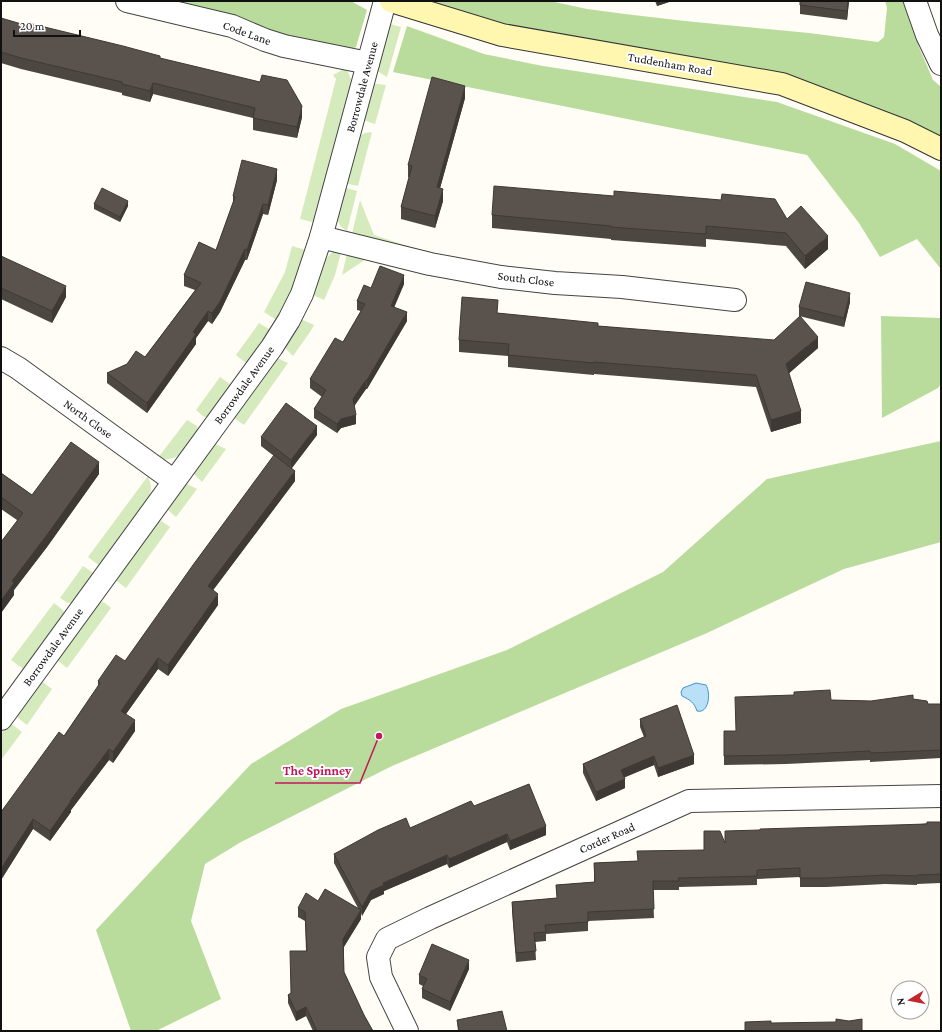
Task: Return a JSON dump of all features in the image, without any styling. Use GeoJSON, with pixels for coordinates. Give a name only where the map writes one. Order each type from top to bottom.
{"type":"FeatureCollection","features":[{"type":"Feature","properties":{"kind":"street","name":"Code Lane"},"geometry":{"type":"LineString","coordinates":[[127,1],[232,26],[265,40],[284,46],[368,63]]}},
{"type":"Feature","properties":{"kind":"street","name":"Borrowdale Avenue"},"geometry":{"type":"LineString","coordinates":[[1,719],[272,347],[286,325],[302,294],[321,236],[385,1]]}},
{"type":"Feature","properties":{"kind":"street","name":"Tuddenham Road"},"geometry":{"type":"LineString","coordinates":[[391,1],[502,35],[782,84],[905,131],[941,149]]}},
{"type":"Feature","properties":{"kind":"street"},"geometry":{"type":"LineString","coordinates":[[915,1],[927,35],[941,64]]}},
{"type":"Feature","properties":{"kind":"street","name":"South Close"},"geometry":{"type":"LineString","coordinates":[[321,236],[423,263],[501,277],[555,283],[622,287],[735,300]]}},
{"type":"Feature","properties":{"kind":"street","name":"North Close"},"geometry":{"type":"LineString","coordinates":[[1,358],[23,372],[174,481]]}},
{"type":"Feature","properties":{"kind":"street","name":"Corder Road"},"geometry":{"type":"LineString","coordinates":[[407,1031],[381,977],[378,957],[387,939],[430,918],[689,801],[941,796]]}},
{"type":"Feature","properties":{"kind":"green space"},"geometry":{"type":"Polygon","coordinates":[[[158,1],[351,1],[367,10],[356,47],[342,53],[158,1]]]}},
{"type":"Feature","properties":{"kind":"green space"},"geometry":{"type":"Polygon","coordinates":[[[426,1],[550,1],[587,9],[625,14],[809,33],[878,42],[884,37],[887,8],[885,1],[906,1],[919,47],[933,80],[941,87],[941,138],[902,119],[525,33],[426,1]]]}},
{"type":"Feature","properties":{"kind":"green space"},"geometry":{"type":"Polygon","coordinates":[[[387,23],[401,27],[387,77],[377,71],[387,23]]]}},
{"type":"Feature","properties":{"kind":"green space"},"geometry":{"type":"Polygon","coordinates":[[[407,26],[484,54],[543,66],[777,102],[895,144],[941,171],[941,269],[917,239],[880,257],[859,223],[807,155],[393,72],[407,26]]]}},
{"type":"Feature","properties":{"kind":"green space"},"geometry":{"type":"Polygon","coordinates":[[[346,68],[351,79],[350,91],[316,223],[300,219],[336,79],[333,75],[346,68]]]}},
{"type":"Feature","properties":{"kind":"green space"},"geometry":{"type":"Polygon","coordinates":[[[369,83],[386,85],[375,124],[363,120],[369,83]]]}},
{"type":"Feature","properties":{"kind":"green space"},"geometry":{"type":"Polygon","coordinates":[[[372,132],[358,186],[344,183],[355,138],[365,133],[372,132]]]}},
{"type":"Feature","properties":{"kind":"green space"},"geometry":{"type":"Polygon","coordinates":[[[343,187],[357,191],[347,231],[341,227],[337,219],[343,187]]]}},
{"type":"Feature","properties":{"kind":"green space"},"geometry":{"type":"Polygon","coordinates":[[[360,200],[374,235],[431,252],[489,263],[489,268],[352,234],[360,200]]]}},
{"type":"Feature","properties":{"kind":"green space"},"geometry":{"type":"Polygon","coordinates":[[[292,246],[309,251],[278,321],[264,312],[285,272],[292,246]]]}},
{"type":"Feature","properties":{"kind":"green space"},"geometry":{"type":"Polygon","coordinates":[[[337,249],[342,249],[335,275],[324,300],[311,294],[317,275],[323,263],[331,253],[337,249]]]}},
{"type":"Feature","properties":{"kind":"green space"},"geometry":{"type":"Polygon","coordinates":[[[348,249],[371,256],[342,275],[348,249]]]}},
{"type":"Feature","properties":{"kind":"green space"},"geometry":{"type":"Polygon","coordinates":[[[881,316],[941,318],[941,384],[938,388],[882,418],[881,316]]]}},
{"type":"Feature","properties":{"kind":"green space"},"geometry":{"type":"Polygon","coordinates":[[[299,318],[314,325],[293,356],[283,344],[299,318]]]}},
{"type":"Feature","properties":{"kind":"green space"},"geometry":{"type":"Polygon","coordinates":[[[259,323],[272,331],[247,364],[236,355],[259,323]]]}},
{"type":"Feature","properties":{"kind":"green space"},"geometry":{"type":"Polygon","coordinates":[[[275,357],[288,363],[244,425],[234,418],[233,414],[275,357]]]}},
{"type":"Feature","properties":{"kind":"green space"},"geometry":{"type":"Polygon","coordinates":[[[220,377],[231,385],[209,416],[204,417],[196,410],[220,377]]]}},
{"type":"Feature","properties":{"kind":"green space"},"geometry":{"type":"Polygon","coordinates":[[[187,420],[197,426],[198,431],[186,448],[178,456],[157,459],[187,420]]]}},
{"type":"Feature","properties":{"kind":"green space"},"geometry":{"type":"Polygon","coordinates":[[[941,441],[941,542],[844,569],[707,633],[392,766],[241,842],[205,864],[191,921],[221,999],[156,1031],[131,1031],[96,930],[251,764],[341,709],[507,650],[663,572],[767,479],[941,441]]]}},
{"type":"Feature","properties":{"kind":"green space"},"geometry":{"type":"Polygon","coordinates":[[[213,443],[226,449],[202,482],[191,471],[213,443]]]}},
{"type":"Feature","properties":{"kind":"green space"},"geometry":{"type":"Polygon","coordinates":[[[148,476],[151,486],[150,498],[101,567],[88,557],[148,476]]]}},
{"type":"Feature","properties":{"kind":"green space"},"geometry":{"type":"Polygon","coordinates":[[[185,483],[197,489],[176,517],[168,510],[166,505],[185,483]]]}},
{"type":"Feature","properties":{"kind":"green space"},"geometry":{"type":"Polygon","coordinates":[[[161,521],[170,527],[126,588],[114,579],[156,522],[161,521]]]}},
{"type":"Feature","properties":{"kind":"green space"},"geometry":{"type":"Polygon","coordinates":[[[83,566],[95,574],[74,603],[68,603],[60,598],[83,566]]]}},
{"type":"Feature","properties":{"kind":"green space"},"geometry":{"type":"Polygon","coordinates":[[[102,602],[111,608],[67,668],[57,660],[97,604],[102,602]]]}},
{"type":"Feature","properties":{"kind":"green space"},"geometry":{"type":"Polygon","coordinates":[[[54,603],[63,610],[65,614],[25,670],[11,660],[54,603]]]}},
{"type":"Feature","properties":{"kind":"green space"},"geometry":{"type":"Polygon","coordinates":[[[39,681],[52,689],[27,725],[17,717],[16,711],[39,681]]]}},
{"type":"Feature","properties":{"kind":"green space"},"geometry":{"type":"Polygon","coordinates":[[[8,725],[13,725],[22,732],[1,760],[1,734],[8,725]]]}},
{"type":"Feature","properties":{"kind":"water"},"geometry":{"type":"Polygon","coordinates":[[[696,683],[706,685],[708,689],[708,702],[701,711],[697,711],[693,703],[682,696],[681,692],[683,688],[696,683]]]}},
{"type":"Feature","properties":{"kind":"building"},"geometry":{"type":"Polygon","coordinates":[[[800,1],[848,1],[847,11],[800,5],[800,1]]]}},
{"type":"Feature","properties":{"kind":"building"},"geometry":{"type":"Polygon","coordinates":[[[1,18],[28,26],[28,23],[123,46],[160,56],[160,58],[260,82],[262,75],[287,80],[302,106],[297,127],[253,118],[255,108],[153,83],[150,91],[122,84],[122,82],[1,52],[1,18]]]}},
{"type":"Feature","properties":{"kind":"building"},"geometry":{"type":"Polygon","coordinates":[[[432,77],[465,86],[437,187],[443,189],[435,216],[401,207],[412,166],[408,165],[432,77]]]}},
{"type":"Feature","properties":{"kind":"building"},"geometry":{"type":"Polygon","coordinates":[[[242,160],[277,169],[268,205],[263,204],[247,250],[245,249],[220,302],[212,313],[208,311],[193,332],[196,334],[147,403],[107,373],[127,364],[136,351],[145,357],[201,283],[184,275],[199,242],[216,250],[235,197],[233,196],[242,160]]]}},
{"type":"Feature","properties":{"kind":"building"},"geometry":{"type":"Polygon","coordinates":[[[494,186],[614,196],[614,191],[721,200],[722,194],[775,199],[787,219],[801,206],[828,236],[805,256],[786,233],[706,226],[706,234],[611,227],[492,215],[494,186]]]}},
{"type":"Feature","properties":{"kind":"building"},"geometry":{"type":"Polygon","coordinates":[[[102,188],[128,201],[120,217],[94,204],[102,188]]]}},
{"type":"Feature","properties":{"kind":"building"},"geometry":{"type":"Polygon","coordinates":[[[1,256],[66,286],[52,311],[1,288],[1,256]]]}},
{"type":"Feature","properties":{"kind":"building"},"geometry":{"type":"Polygon","coordinates":[[[380,266],[404,275],[391,306],[407,312],[367,380],[353,399],[356,415],[341,419],[337,424],[314,409],[326,390],[310,379],[335,338],[343,342],[365,304],[357,301],[364,285],[371,288],[380,266]]]}},
{"type":"Feature","properties":{"kind":"building"},"geometry":{"type":"Polygon","coordinates":[[[806,282],[850,293],[844,318],[799,307],[806,282]]]}},
{"type":"Feature","properties":{"kind":"building"},"geometry":{"type":"Polygon","coordinates":[[[462,297],[498,300],[497,313],[598,323],[598,326],[774,340],[800,316],[818,337],[786,364],[801,411],[771,420],[756,375],[508,355],[509,344],[459,340],[462,297]]]}},
{"type":"Feature","properties":{"kind":"building"},"geometry":{"type":"Polygon","coordinates":[[[286,403],[317,426],[291,460],[261,437],[286,403]]]}},
{"type":"Feature","properties":{"kind":"building"},"geometry":{"type":"Polygon","coordinates":[[[71,442],[99,462],[12,581],[14,583],[1,601],[1,542],[23,513],[1,497],[1,473],[32,495],[71,442]]]}},
{"type":"Feature","properties":{"kind":"building"},"geometry":{"type":"Polygon","coordinates":[[[274,455],[295,471],[208,586],[218,594],[168,665],[158,658],[121,711],[135,720],[113,752],[109,749],[70,801],[50,831],[33,819],[1,870],[1,812],[59,732],[64,736],[100,683],[98,681],[116,655],[125,661],[274,455]]]}},
{"type":"Feature","properties":{"kind":"building"},"geometry":{"type":"Polygon","coordinates":[[[830,690],[831,700],[871,701],[913,695],[913,699],[927,701],[928,704],[941,704],[941,750],[724,756],[724,731],[736,731],[735,697],[794,695],[794,692],[830,690]]]}},
{"type":"Feature","properties":{"kind":"building"},"geometry":{"type":"Polygon","coordinates":[[[677,705],[694,755],[658,768],[654,756],[621,770],[625,779],[596,792],[583,764],[646,736],[640,719],[677,705]]]}},
{"type":"Feature","properties":{"kind":"building"},"geometry":{"type":"Polygon","coordinates":[[[529,784],[546,826],[510,841],[507,834],[449,859],[447,855],[383,883],[384,885],[371,891],[362,907],[334,854],[378,830],[406,818],[410,828],[471,801],[474,806],[529,784]]]}},
{"type":"Feature","properties":{"kind":"building"},"geometry":{"type":"Polygon","coordinates":[[[927,822],[941,822],[941,874],[917,876],[885,875],[800,878],[800,868],[757,870],[757,876],[678,878],[679,881],[653,881],[654,909],[588,912],[588,922],[545,925],[546,932],[534,933],[536,951],[516,953],[512,902],[557,898],[556,885],[595,882],[594,863],[638,861],[637,851],[704,850],[704,831],[720,831],[725,843],[725,831],[927,824],[927,822]]]}},
{"type":"Feature","properties":{"kind":"building"},"geometry":{"type":"Polygon","coordinates":[[[325,889],[361,910],[343,939],[344,972],[373,1031],[317,1031],[306,1007],[296,1012],[288,995],[291,993],[290,951],[307,951],[305,912],[298,908],[306,893],[318,901],[325,889]]]}},
{"type":"Feature","properties":{"kind":"building"},"geometry":{"type":"Polygon","coordinates":[[[432,944],[469,960],[450,1002],[422,989],[427,979],[419,975],[432,944]]]}},
{"type":"Feature","properties":{"kind":"building"},"geometry":{"type":"Polygon","coordinates":[[[502,1011],[507,1031],[459,1031],[457,1020],[502,1011]]]}},
{"type":"Feature","properties":{"kind":"building"},"geometry":{"type":"Polygon","coordinates":[[[836,1019],[849,1021],[862,1019],[862,1031],[745,1031],[745,1022],[836,1022],[836,1019]]]}},
{"type":"Feature","properties":{"kind":"place","name":"The Spinney"},"geometry":{"type":"Point","coordinates":[379,736]}}]}
